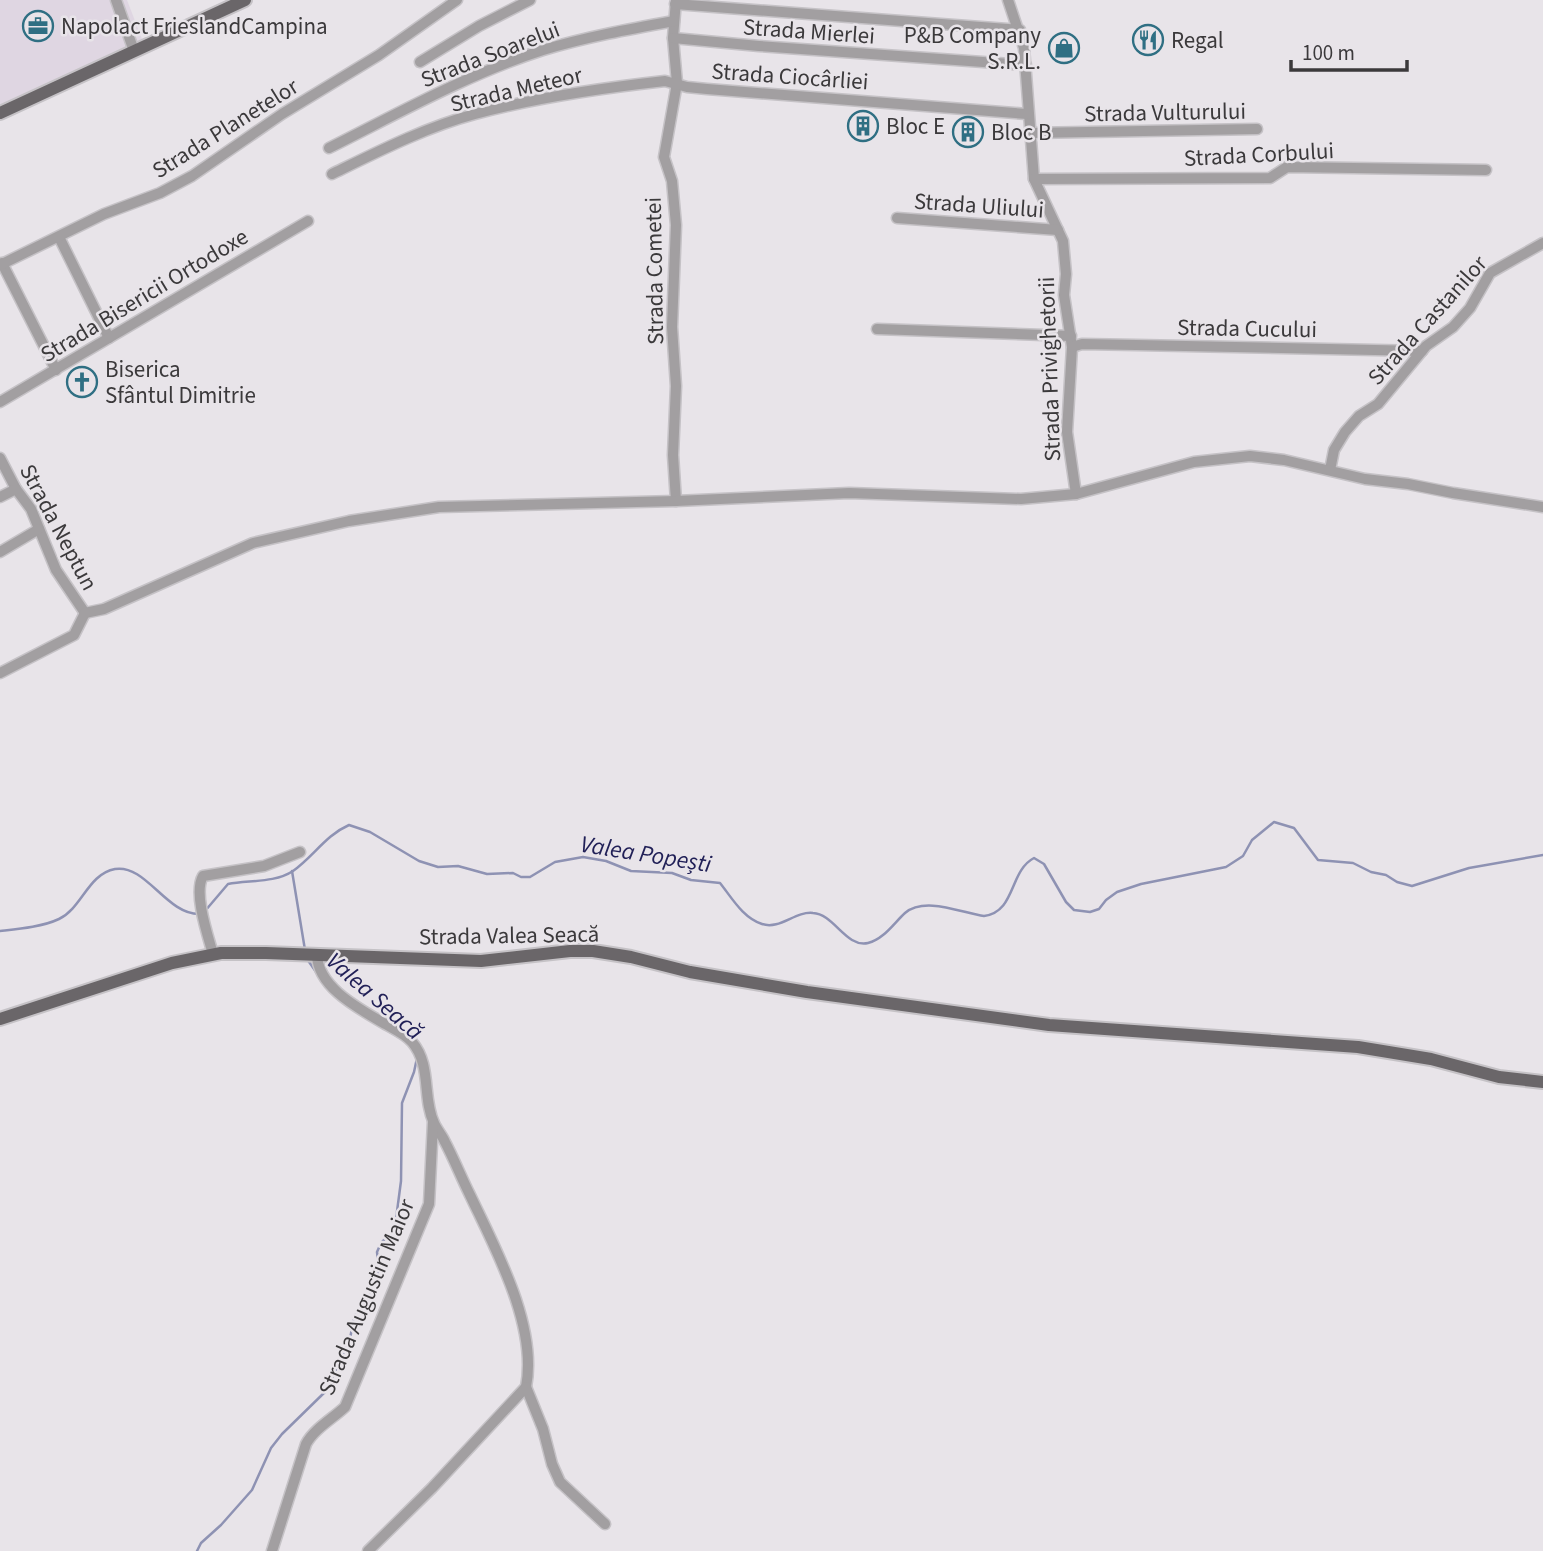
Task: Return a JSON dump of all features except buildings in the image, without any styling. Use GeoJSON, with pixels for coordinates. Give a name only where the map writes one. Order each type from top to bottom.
{"type":"FeatureCollection","features":[{"type":"Feature","properties":{"kind":"main road"},"geometry":{"type":"LineString","coordinates":[[0,113],[245,0]]}},
{"type":"Feature","properties":{"kind":"main road","name":"Strada Valea Seacă"},"geometry":{"type":"LineString","coordinates":[[0,1019],[172,964],[213,954],[242,952],[481,961],[593,951],[631,957],[690,972],[807,992],[1049,1025],[1363,1047],[1431,1059],[1499,1077],[1543,1082]]}},
{"type":"Feature","properties":{"kind":"street"},"geometry":{"type":"LineString","coordinates":[[116,0],[134,51]]}},
{"type":"Feature","properties":{"kind":"street","name":"Strada Planetelor"},"geometry":{"type":"LineString","coordinates":[[1,264],[104,214],[160,193],[192,176],[282,114],[379,55],[457,0]]}},
{"type":"Feature","properties":{"kind":"street"},"geometry":{"type":"LineString","coordinates":[[420,62],[469,31],[530,0]]}},
{"type":"Feature","properties":{"kind":"street"},"geometry":{"type":"LineString","coordinates":[[1008,0],[1015,0]]}},
{"type":"Feature","properties":{"kind":"street","name":"Strada Privighetorii"},"geometry":{"type":"LineString","coordinates":[[1008,0],[1020,30],[1026,65],[1027,114],[1034,179],[1063,242],[1066,274],[1064,295],[1072,342],[1067,432],[1076,494]]}},
{"type":"Feature","properties":{"kind":"street"},"geometry":{"type":"LineString","coordinates":[[675,2],[1020,30]]}},
{"type":"Feature","properties":{"kind":"street","name":"Strada Cometei"},"geometry":{"type":"LineString","coordinates":[[675,2],[673,38],[677,83],[664,157],[672,181],[676,225],[672,316],[676,386],[673,441],[676,501]]}},
{"type":"Feature","properties":{"kind":"street","name":"Strada Soarelui"},"geometry":{"type":"LineString","coordinates":[[329,149],[430,97],[508,62],[584,39],[674,21]]}},
{"type":"Feature","properties":{"kind":"street","name":"Strada Mierlei"},"geometry":{"type":"LineString","coordinates":[[673,38],[932,60],[1026,65]]}},
{"type":"Feature","properties":{"kind":"street","name":"Strada Meteor"},"geometry":{"type":"LineString","coordinates":[[331,174],[473,114],[593,90],[665,81],[677,83]]}},
{"type":"Feature","properties":{"kind":"street","name":"Strada Ciocârliei"},"geometry":{"type":"LineString","coordinates":[[677,83],[708,89],[1027,114]]}},
{"type":"Feature","properties":{"kind":"street","name":"Strada Vulturului"},"geometry":{"type":"LineString","coordinates":[[1030,133],[1257,129]]}},
{"type":"Feature","properties":{"kind":"street","name":"Strada Corbului"},"geometry":{"type":"LineString","coordinates":[[1034,179],[1270,178],[1287,167],[1486,170]]}},
{"type":"Feature","properties":{"kind":"street","name":"Strada Uliului"},"geometry":{"type":"LineString","coordinates":[[897,218],[1058,230]]}},
{"type":"Feature","properties":{"kind":"street","name":"Strada Bisericii Ortodoxe"},"geometry":{"type":"LineString","coordinates":[[0,402],[308,221]]}},
{"type":"Feature","properties":{"kind":"street"},"geometry":{"type":"LineString","coordinates":[[59,237],[109,338]]}},
{"type":"Feature","properties":{"kind":"street","name":"Strada Castanilor"},"geometry":{"type":"LineString","coordinates":[[1330,470],[1334,450],[1345,432],[1359,416],[1378,404],[1422,351],[1448,332],[1463,316],[1490,273],[1543,243]]}},
{"type":"Feature","properties":{"kind":"street"},"geometry":{"type":"LineString","coordinates":[[1,264],[56,370]]}},
{"type":"Feature","properties":{"kind":"street","name":"Strada Cucului"},"geometry":{"type":"LineString","coordinates":[[877,329],[1082,344],[1422,351]]}},
{"type":"Feature","properties":{"kind":"street"},"geometry":{"type":"LineString","coordinates":[[0,673],[75,635],[85,613],[104,609],[253,542],[349,521],[439,507],[849,493],[1021,499],[1076,494],[1194,462],[1250,456],[1284,460],[1365,479],[1543,507]]}},
{"type":"Feature","properties":{"kind":"street","name":"Strada Neptun"},"geometry":{"type":"LineString","coordinates":[[0,458],[30,509],[56,570],[85,613]]}},
{"type":"Feature","properties":{"kind":"street"},"geometry":{"type":"LineString","coordinates":[[0,497],[16,489]]}},
{"type":"Feature","properties":{"kind":"street"},"geometry":{"type":"LineString","coordinates":[[0,552],[39,529]]}},
{"type":"Feature","properties":{"kind":"street"},"geometry":{"type":"LineString","coordinates":[[213,954],[203,913],[200,883],[206,874],[264,866],[300,852]]}},
{"type":"Feature","properties":{"kind":"street"},"geometry":{"type":"LineString","coordinates":[[315,955],[321,974],[336,989],[356,1006],[413,1043],[425,1072],[433,1122],[453,1158],[507,1275],[522,1321],[528,1377],[526,1387],[432,1488],[368,1551]]}},
{"type":"Feature","properties":{"kind":"street","name":"Strada Augustin Maior"},"geometry":{"type":"LineString","coordinates":[[272,1551],[306,1444],[311,1435],[345,1407],[429,1204],[433,1122]]}},
{"type":"Feature","properties":{"kind":"street"},"geometry":{"type":"LineString","coordinates":[[526,1387],[560,1482],[605,1524]]}},
{"type":"Feature","properties":{"kind":"shaded area"},"geometry":{"type":"Polygon","coordinates":[[[0,0],[127,0],[142,39],[0,107],[0,0]]]}},
{"type":"Feature","properties":{"kind":"waterway","name":"Valea Popești"},"geometry":{"type":"LineString","coordinates":[[205,911],[228,884],[286,875],[333,834],[349,825],[370,832],[419,861],[438,867],[458,866],[487,874],[513,873],[530,877],[555,862],[583,857],[606,861],[631,871],[672,873],[691,880],[720,883],[738,907],[755,921],[775,925],[806,913],[813,913],[827,919],[846,936],[860,943],[879,938],[913,908],[944,907],[984,916],[994,913],[1002,907],[1020,872],[1034,858],[1044,864],[1066,902],[1074,910],[1090,912],[1099,909],[1117,892],[1141,884],[1226,867],[1243,856],[1252,840],[1274,822],[1294,828],[1318,860],[1353,863],[1412,886],[1469,868],[1543,855]]}},
{"type":"Feature","properties":{"kind":"waterway","name":"Valea Seacă"},"geometry":{"type":"LineString","coordinates":[[0,931],[38,926],[59,919],[74,907],[98,877],[115,869],[126,869],[137,874],[176,906],[199,914]]}},
{"type":"Feature","properties":{"kind":"waterway","name":"Valea Seacă"},"geometry":{"type":"LineString","coordinates":[[292,871],[305,950]]}},
{"type":"Feature","properties":{"kind":"waterway","name":"Valea Seacă"},"geometry":{"type":"LineString","coordinates":[[307,959],[321,979]]}},
{"type":"Feature","properties":{"kind":"waterway","name":"Valea Seacă"},"geometry":{"type":"LineString","coordinates":[[378,1025],[400,1038]]}},
{"type":"Feature","properties":{"kind":"waterway","name":"Valea Seacă"},"geometry":{"type":"LineString","coordinates":[[197,1551],[201,1543],[252,1490],[271,1448],[282,1434],[326,1391],[350,1339],[354,1317],[372,1292],[379,1269],[377,1252],[390,1234],[396,1219],[401,1181],[402,1103],[417,1058]]}},
{"type":"Feature","properties":{"kind":"place","name":"Napolact FrieslandCampina"},"geometry":{"type":"Point","coordinates":[38,26]}},
{"type":"Feature","properties":{"kind":"place","name":"Regal"},"geometry":{"type":"Point","coordinates":[1148,40]}},
{"type":"Feature","properties":{"kind":"place","name":"P&B Company S.R.L."},"geometry":{"type":"Point","coordinates":[1064,48]}},
{"type":"Feature","properties":{"kind":"place","name":"Bloc E"},"geometry":{"type":"Point","coordinates":[863,126]}},
{"type":"Feature","properties":{"kind":"place","name":"Bloc B"},"geometry":{"type":"Point","coordinates":[968,132]}},
{"type":"Feature","properties":{"kind":"place","name":"Biserica Sfântul Dimitrie"},"geometry":{"type":"Point","coordinates":[82,382]}}]}
